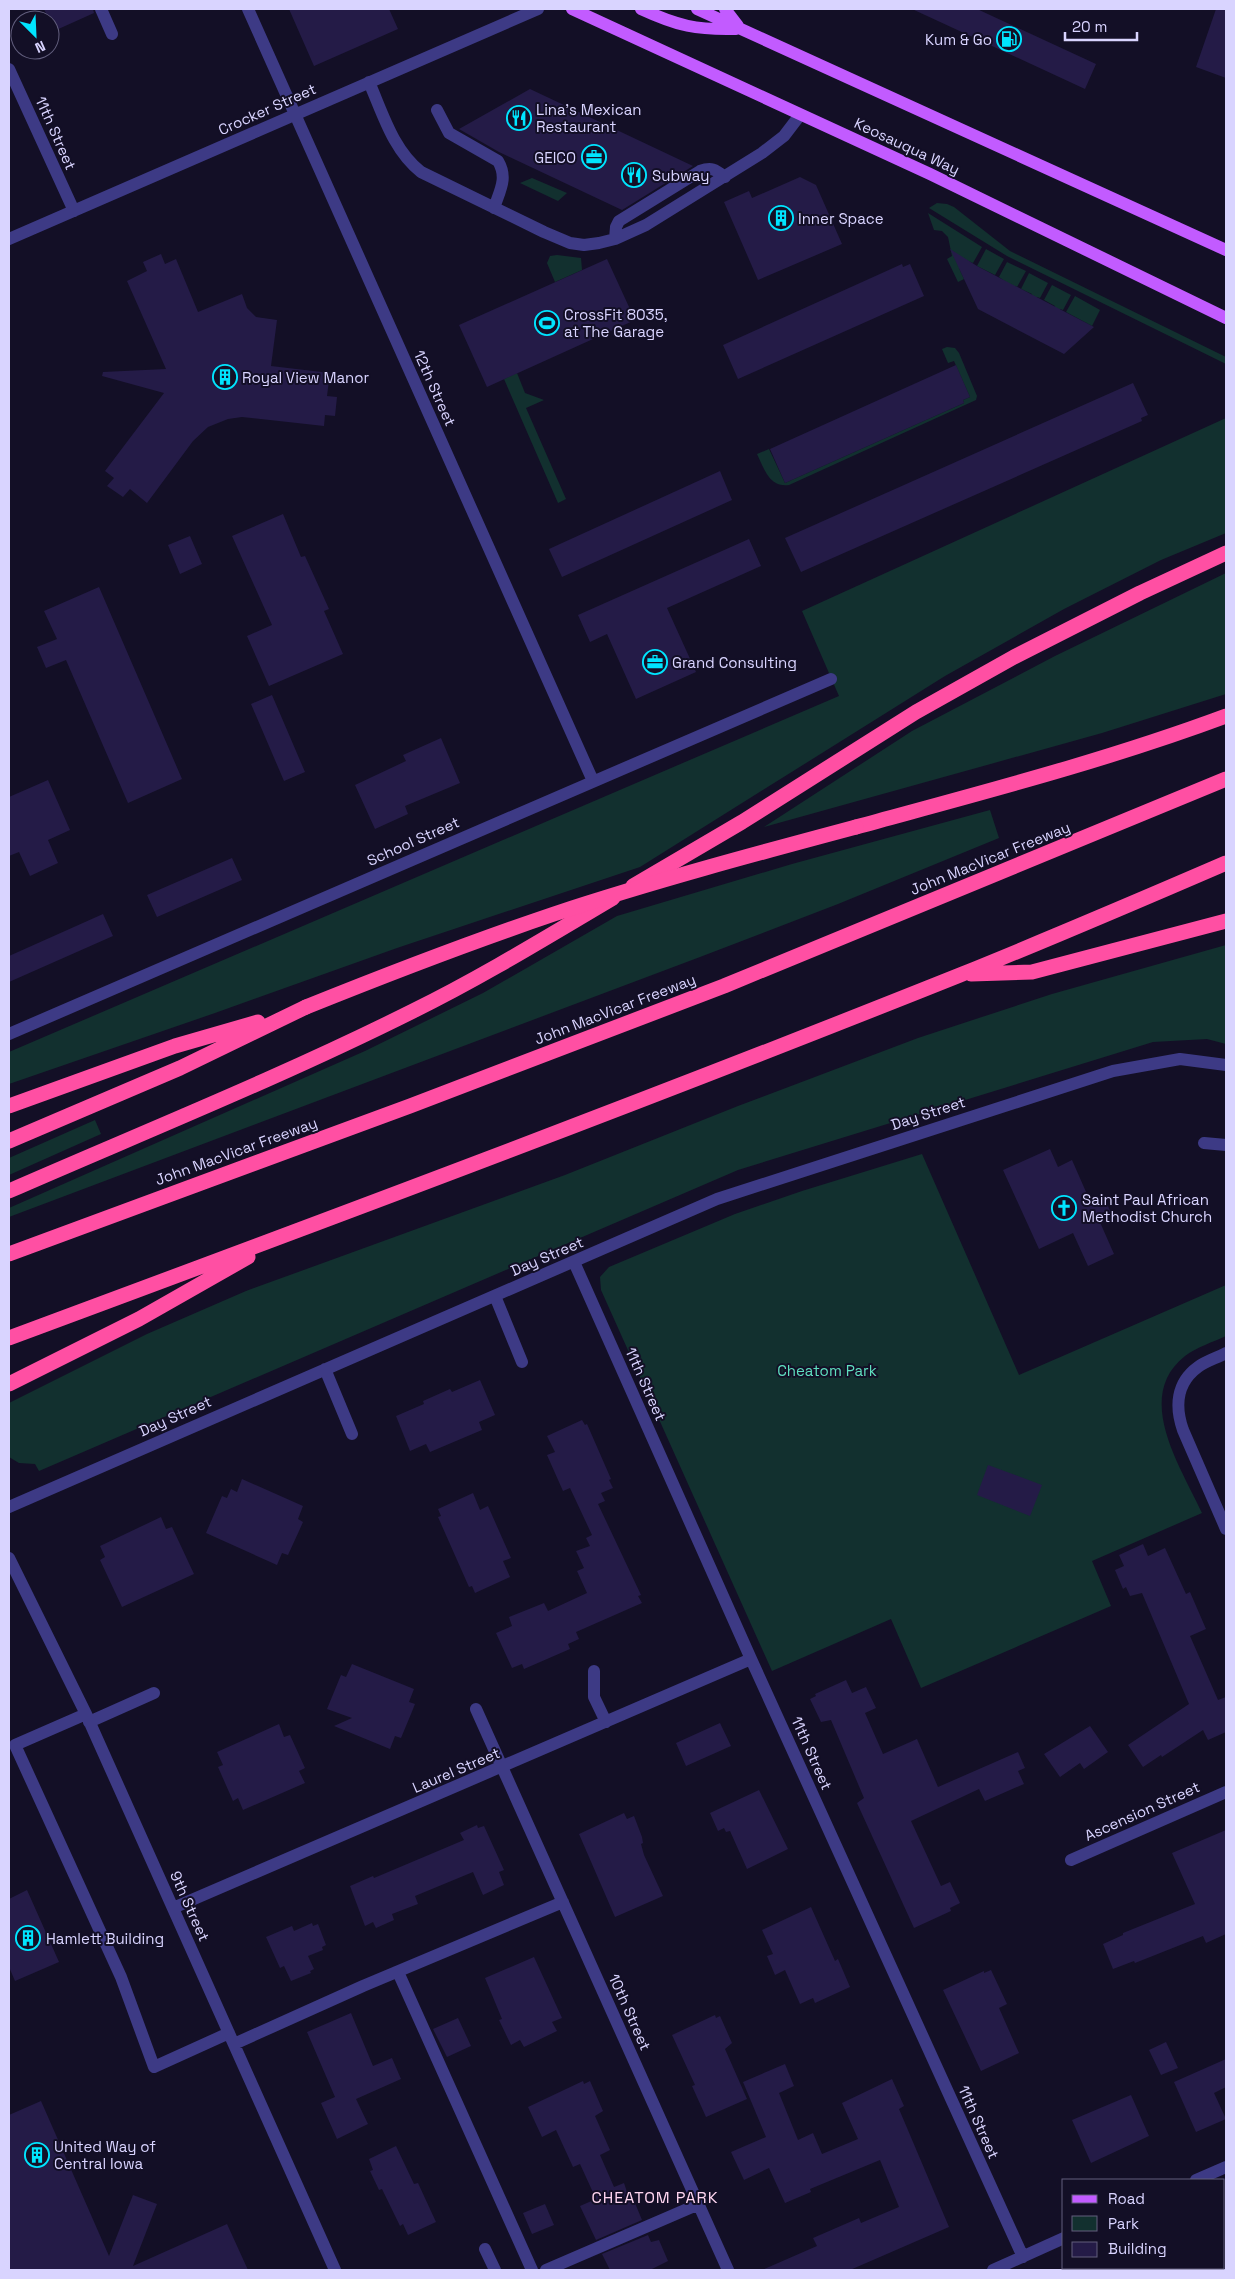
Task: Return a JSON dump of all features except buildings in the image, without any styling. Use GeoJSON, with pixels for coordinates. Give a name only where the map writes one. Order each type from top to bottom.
{"type":"FeatureCollection","features":[{"type":"Feature","properties":{"kind":"highway"},"geometry":{"type":"LineString","coordinates":[[9,1191],[335,1049],[497,967],[742,822],[916,712],[1014,657],[1123,601],[1226,553]]}},
{"type":"Feature","properties":{"kind":"highway"},"geometry":{"type":"LineString","coordinates":[[9,1141],[180,1068],[302,1008],[429,958],[555,914],[706,867],[1027,780],[1187,731],[1226,716]]}},
{"type":"Feature","properties":{"kind":"highway","name":"John MacVicar Freeway"},"geometry":{"type":"LineString","coordinates":[[9,1254],[410,1106],[724,986],[1226,779]]}},
{"type":"Feature","properties":{"kind":"highway"},"geometry":{"type":"LineString","coordinates":[[9,1338],[290,1234],[962,974],[1226,863]]}},
{"type":"Feature","properties":{"kind":"highway"},"geometry":{"type":"LineString","coordinates":[[962,974],[1032,972],[1226,921]]}},
{"type":"Feature","properties":{"kind":"highway"},"geometry":{"type":"LineString","coordinates":[[9,1106],[175,1046],[302,1008]]}},
{"type":"Feature","properties":{"kind":"highway"},"geometry":{"type":"LineString","coordinates":[[9,1384],[139,1319],[290,1234]]}},
{"type":"Feature","properties":{"kind":"main road","name":"Keosauqua Way"},"geometry":{"type":"LineString","coordinates":[[572,9],[930,174],[1226,318]]}},
{"type":"Feature","properties":{"kind":"main road"},"geometry":{"type":"LineString","coordinates":[[641,9],[669,22],[688,28],[741,29]]}},
{"type":"Feature","properties":{"kind":"main road"},"geometry":{"type":"LineString","coordinates":[[697,9],[1226,249]]}},
{"type":"Feature","properties":{"kind":"main road"},"geometry":{"type":"LineString","coordinates":[[725,9],[741,29]]}},
{"type":"Feature","properties":{"kind":"street","name":"12th Street"},"geometry":{"type":"LineString","coordinates":[[248,9],[593,781]]}},
{"type":"Feature","properties":{"kind":"street","name":"Crocker Street"},"geometry":{"type":"LineString","coordinates":[[9,239],[538,9]]}},
{"type":"Feature","properties":{"kind":"street"},"geometry":{"type":"LineString","coordinates":[[101,10],[112,34]]}},
{"type":"Feature","properties":{"kind":"street","name":"11th Street"},"geometry":{"type":"LineString","coordinates":[[9,68],[74,211]]}},
{"type":"Feature","properties":{"kind":"street"},"geometry":{"type":"LineString","coordinates":[[369,82],[397,146],[407,161],[421,172],[570,243],[584,245],[615,239],[646,225],[773,145],[784,136],[800,115]]}},
{"type":"Feature","properties":{"kind":"street"},"geometry":{"type":"LineString","coordinates":[[438,110],[449,133],[498,161],[502,168],[504,176],[494,208]]}},
{"type":"Feature","properties":{"kind":"street"},"geometry":{"type":"LineString","coordinates":[[615,239],[619,220],[700,171],[715,169],[724,177]]}},
{"type":"Feature","properties":{"kind":"street","name":"School Street"},"geometry":{"type":"LineString","coordinates":[[9,1034],[831,679]]}},
{"type":"Feature","properties":{"kind":"street","name":"Day Street"},"geometry":{"type":"LineString","coordinates":[[9,1507],[717,1199],[1113,1072],[1180,1058],[1226,1065]]}},
{"type":"Feature","properties":{"kind":"street"},"geometry":{"type":"LineString","coordinates":[[1204,1143],[1226,1145]]}},
{"type":"Feature","properties":{"kind":"street","name":"11th Street"},"geometry":{"type":"LineString","coordinates":[[574,1262],[751,1659],[1023,2257]]}},
{"type":"Feature","properties":{"kind":"street"},"geometry":{"type":"LineString","coordinates":[[495,1296],[522,1362]]}},
{"type":"Feature","properties":{"kind":"street"},"geometry":{"type":"LineString","coordinates":[[1226,1354],[1198,1366],[1184,1382],[1178,1397],[1177,1413],[1226,1529]]}},
{"type":"Feature","properties":{"kind":"street"},"geometry":{"type":"LineString","coordinates":[[324,1369],[352,1434]]}},
{"type":"Feature","properties":{"kind":"street","name":"9th Street"},"geometry":{"type":"LineString","coordinates":[[9,1558],[87,1718],[335,2270]]}},
{"type":"Feature","properties":{"kind":"street","name":"Laurel Street"},"geometry":{"type":"LineString","coordinates":[[173,1908],[503,1768],[751,1659]]}},
{"type":"Feature","properties":{"kind":"street"},"geometry":{"type":"LineString","coordinates":[[594,1671],[594,1697],[606,1722]]}},
{"type":"Feature","properties":{"kind":"street"},"geometry":{"type":"LineString","coordinates":[[154,1693],[12,1747],[121,1977],[154,2067],[231,2039],[398,1972],[563,1902]]}},
{"type":"Feature","properties":{"kind":"street","name":"10th Street"},"geometry":{"type":"LineString","coordinates":[[476,1709],[728,2270]]}},
{"type":"Feature","properties":{"kind":"street","name":"Ascension Street"},"geometry":{"type":"LineString","coordinates":[[1072,1860],[1226,1792]]}},
{"type":"Feature","properties":{"kind":"street"},"geometry":{"type":"LineString","coordinates":[[398,1972],[532,2270]]}},
{"type":"Feature","properties":{"kind":"street"},"geometry":{"type":"LineString","coordinates":[[1198,2179],[1226,2167]]}},
{"type":"Feature","properties":{"kind":"street"},"geometry":{"type":"LineString","coordinates":[[546,2270],[698,2204]]}},
{"type":"Feature","properties":{"kind":"street"},"geometry":{"type":"LineString","coordinates":[[993,2270],[1062,2239]]}},
{"type":"Feature","properties":{"kind":"street"},"geometry":{"type":"LineString","coordinates":[[485,2249],[495,2270]]}},
{"type":"Feature","properties":{"kind":"green space"},"geometry":{"type":"Polygon","coordinates":[[[532,178],[567,193],[558,201],[520,183],[532,178]]]}},
{"type":"Feature","properties":{"kind":"green space"},"geometry":{"type":"Polygon","coordinates":[[[937,203],[954,207],[1010,251],[1226,357],[1226,364],[1007,256],[929,208],[937,203]]]}},
{"type":"Feature","properties":{"kind":"green space"},"geometry":{"type":"Polygon","coordinates":[[[928,213],[982,247],[973,263],[963,259],[959,268],[964,279],[958,282],[947,259],[952,256],[948,237],[942,231],[934,230],[928,213]]]}},
{"type":"Feature","properties":{"kind":"green space"},"geometry":{"type":"Polygon","coordinates":[[[986,249],[1004,259],[995,275],[977,266],[986,249]]]}},
{"type":"Feature","properties":{"kind":"green space"},"geometry":{"type":"Polygon","coordinates":[[[550,256],[581,258],[582,270],[555,282],[547,263],[550,256]]]}},
{"type":"Feature","properties":{"kind":"green space"},"geometry":{"type":"Polygon","coordinates":[[[1007,262],[1026,271],[1017,287],[1015,286],[1014,288],[999,277],[1007,262]]]}},
{"type":"Feature","properties":{"kind":"green space"},"geometry":{"type":"Polygon","coordinates":[[[1029,273],[1048,283],[1040,298],[1037,297],[1036,300],[1031,297],[1032,294],[1021,289],[1029,273]]]}},
{"type":"Feature","properties":{"kind":"green space"},"geometry":{"type":"Polygon","coordinates":[[[1052,285],[1071,295],[1063,310],[1054,309],[1055,306],[1044,300],[1052,285]]]}},
{"type":"Feature","properties":{"kind":"green space"},"geometry":{"type":"Polygon","coordinates":[[[1075,296],[1100,310],[1092,326],[1066,312],[1075,296]]]}},
{"type":"Feature","properties":{"kind":"green space"},"geometry":{"type":"Polygon","coordinates":[[[947,347],[955,348],[959,353],[977,396],[976,400],[789,485],[777,483],[768,476],[757,454],[769,449],[785,483],[964,403],[963,400],[970,397],[954,361],[948,363],[942,349],[947,347]]]}},
{"type":"Feature","properties":{"kind":"green space"},"geometry":{"type":"Polygon","coordinates":[[[517,373],[525,393],[544,400],[526,408],[566,499],[558,503],[504,379],[517,373]]]}},
{"type":"Feature","properties":{"kind":"green space"},"geometry":{"type":"Polygon","coordinates":[[[1226,418],[1226,533],[1161,560],[1064,609],[945,676],[640,867],[397,948],[9,1084],[9,1052],[839,696],[802,611],[1226,418]]]}},
{"type":"Feature","properties":{"kind":"green space"},"geometry":{"type":"Polygon","coordinates":[[[1226,573],[1226,694],[1102,733],[764,827],[912,731],[1055,656],[1226,573]]]}},
{"type":"Feature","properties":{"kind":"green space"},"geometry":{"type":"Polygon","coordinates":[[[990,810],[999,838],[838,904],[700,957],[9,1217],[9,1208],[365,1051],[483,993],[617,916],[792,864],[990,810]]]}},
{"type":"Feature","properties":{"kind":"green space"},"geometry":{"type":"Polygon","coordinates":[[[1226,945],[1226,1044],[1207,1039],[1153,1042],[738,1170],[39,1471],[35,1464],[19,1463],[9,1457],[9,1403],[147,1334],[246,1291],[565,1175],[738,1106],[918,1038],[1052,994],[1226,945]]]}},
{"type":"Feature","properties":{"kind":"green space"},"geometry":{"type":"Polygon","coordinates":[[[95,1120],[101,1134],[9,1175],[9,1158],[95,1120]]]}},
{"type":"Feature","properties":{"kind":"green space","name":"Cheatom Park"},"geometry":{"type":"Polygon","coordinates":[[[922,1154],[1019,1375],[1226,1285],[1226,1336],[1200,1347],[1185,1356],[1170,1373],[1163,1391],[1162,1412],[1166,1433],[1183,1475],[1202,1513],[1092,1561],[1111,1606],[921,1688],[891,1619],[772,1671],[601,1290],[600,1277],[609,1267],[735,1214],[922,1154]]]}},
{"type":"Feature","properties":{"kind":"place","name":"Kum & Go"},"geometry":{"type":"Point","coordinates":[1009,39]}},
{"type":"Feature","properties":{"kind":"place","name":"Lina's Mexican Restaurant"},"geometry":{"type":"Point","coordinates":[519,118]}},
{"type":"Feature","properties":{"kind":"place","name":"GEICO"},"geometry":{"type":"Point","coordinates":[594,157]}},
{"type":"Feature","properties":{"kind":"place","name":"Subway"},"geometry":{"type":"Point","coordinates":[634,175]}},
{"type":"Feature","properties":{"kind":"place","name":"Inner Space"},"geometry":{"type":"Point","coordinates":[781,218]}},
{"type":"Feature","properties":{"kind":"place","name":"CrossFit 8035, at The Garage"},"geometry":{"type":"Point","coordinates":[547,323]}},
{"type":"Feature","properties":{"kind":"place","name":"Royal View Manor"},"geometry":{"type":"Point","coordinates":[225,377]}},
{"type":"Feature","properties":{"kind":"place","name":"Grand Consulting"},"geometry":{"type":"Point","coordinates":[655,662]}},
{"type":"Feature","properties":{"kind":"place","name":"Saint Paul African Methodist Church"},"geometry":{"type":"Point","coordinates":[1064,1208]}},
{"type":"Feature","properties":{"kind":"place","name":"Hamlett Building"},"geometry":{"type":"Point","coordinates":[28,1938]}},
{"type":"Feature","properties":{"kind":"place","name":"United Way of Central Iowa"},"geometry":{"type":"Point","coordinates":[37,2155]}},
{"type":"Feature","properties":{"kind":"district","name":"CHEATOM PARK"},"geometry":{"type":"Point","coordinates":[655,2197]}}]}
